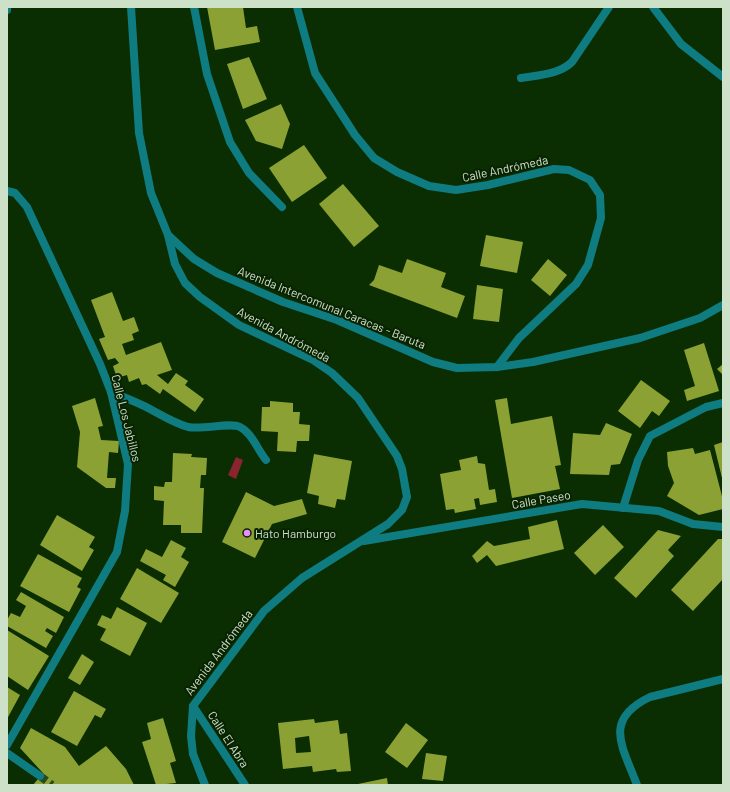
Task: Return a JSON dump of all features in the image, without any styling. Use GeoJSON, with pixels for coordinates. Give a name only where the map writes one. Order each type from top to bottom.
{"type":"FeatureCollection","features":[{"type":"Feature","properties":{"kind":"street","name":"Avenida Intercomunal Caracas - Baruta"},"geometry":{"type":"LineString","coordinates":[[131,7],[139,133],[151,193],[168,236],[194,259],[218,273],[284,302],[337,320],[433,362],[457,368],[497,367],[533,362],[640,338],[700,318],[723,305]]}},
{"type":"Feature","properties":{"kind":"street"},"geometry":{"type":"LineString","coordinates":[[194,7],[207,74],[230,142],[249,173],[282,207]]}},
{"type":"Feature","properties":{"kind":"street","name":"Calle Andrómeda"},"geometry":{"type":"LineString","coordinates":[[296,7],[315,72],[355,135],[374,158],[397,172],[429,186],[456,190],[488,185],[554,169],[569,170],[590,180],[600,195],[601,218],[588,265],[576,284],[519,338],[497,367]]}},
{"type":"Feature","properties":{"kind":"street"},"geometry":{"type":"LineString","coordinates":[[520,78],[554,73],[565,69],[572,62],[609,7]]}},
{"type":"Feature","properties":{"kind":"street"},"geometry":{"type":"LineString","coordinates":[[653,7],[681,44],[723,77]]}},
{"type":"Feature","properties":{"kind":"street","name":"Calle Los Jabillos"},"geometry":{"type":"LineString","coordinates":[[7,191],[15,193],[28,207],[97,357],[110,392],[128,464],[125,511],[117,552],[7,745]]}},
{"type":"Feature","properties":{"kind":"street","name":"Avenida Andrómeda"},"geometry":{"type":"LineString","coordinates":[[168,236],[175,264],[185,283],[218,311],[239,325],[294,350],[332,374],[358,398],[397,456],[406,484],[407,497],[402,510],[388,524],[302,578],[264,611],[193,706],[191,736],[193,754],[205,785]]}},
{"type":"Feature","properties":{"kind":"street"},"geometry":{"type":"LineString","coordinates":[[110,392],[148,408],[171,422],[189,427],[202,429],[238,426],[248,432],[258,450],[266,460]]}},
{"type":"Feature","properties":{"kind":"street"},"geometry":{"type":"LineString","coordinates":[[623,508],[638,460],[650,436],[706,407],[723,403]]}},
{"type":"Feature","properties":{"kind":"street","name":"Calle Paseo"},"geometry":{"type":"LineString","coordinates":[[362,541],[582,504],[659,511],[693,524],[723,527]]}},
{"type":"Feature","properties":{"kind":"street"},"geometry":{"type":"LineString","coordinates":[[637,785],[620,740],[619,728],[623,718],[640,702],[650,697],[723,679]]}},
{"type":"Feature","properties":{"kind":"street","name":"Calle El Abra"},"geometry":{"type":"LineString","coordinates":[[193,706],[245,785]]}},
{"type":"Feature","properties":{"kind":"street"},"geometry":{"type":"LineString","coordinates":[[7,753],[40,776]]}},
{"type":"Feature","properties":{"kind":"shaded area"},"geometry":{"type":"Polygon","coordinates":[[[236,457],[243,460],[236,479],[228,475],[236,457]]]}},
{"type":"Feature","properties":{"kind":"building"},"geometry":{"type":"Polygon","coordinates":[[[207,7],[243,7],[246,28],[257,26],[260,42],[215,50],[207,7]]]}},
{"type":"Feature","properties":{"kind":"building"},"geometry":{"type":"Polygon","coordinates":[[[249,57],[267,99],[243,109],[227,64],[249,57]]]}},
{"type":"Feature","properties":{"kind":"building"},"geometry":{"type":"Polygon","coordinates":[[[281,104],[290,124],[282,149],[256,141],[245,120],[281,104]]]}},
{"type":"Feature","properties":{"kind":"building"},"geometry":{"type":"Polygon","coordinates":[[[304,145],[327,178],[292,202],[269,168],[304,145]]]}},
{"type":"Feature","properties":{"kind":"building"},"geometry":{"type":"Polygon","coordinates":[[[343,184],[379,226],[354,247],[319,204],[343,184]]]}},
{"type":"Feature","properties":{"kind":"building"},"geometry":{"type":"Polygon","coordinates":[[[486,235],[523,242],[517,273],[480,266],[486,235]]]}},
{"type":"Feature","properties":{"kind":"building"},"geometry":{"type":"Polygon","coordinates":[[[407,259],[446,273],[441,287],[465,296],[457,318],[369,285],[374,280],[379,265],[402,273],[407,259]]]}},
{"type":"Feature","properties":{"kind":"building"},"geometry":{"type":"Polygon","coordinates":[[[548,259],[567,275],[550,296],[531,280],[548,259]]]}},
{"type":"Feature","properties":{"kind":"building"},"geometry":{"type":"Polygon","coordinates":[[[477,285],[503,289],[499,322],[473,319],[477,285]]]}},
{"type":"Feature","properties":{"kind":"building"},"geometry":{"type":"Polygon","coordinates":[[[112,292],[123,321],[134,317],[139,331],[132,334],[134,340],[122,344],[126,355],[161,342],[172,370],[157,375],[168,384],[176,373],[188,381],[185,385],[204,399],[195,412],[163,389],[160,394],[146,384],[142,385],[139,378],[129,382],[127,375],[117,378],[113,366],[119,363],[115,358],[108,360],[99,339],[105,337],[91,300],[112,292]]]}},
{"type":"Feature","properties":{"kind":"building"},"geometry":{"type":"Polygon","coordinates":[[[704,343],[719,391],[687,401],[684,390],[695,386],[684,350],[704,343]]]}},
{"type":"Feature","properties":{"kind":"building"},"geometry":{"type":"Polygon","coordinates":[[[723,364],[723,375],[717,369],[723,364]]]}},
{"type":"Feature","properties":{"kind":"building"},"geometry":{"type":"Polygon","coordinates":[[[641,380],[670,401],[659,416],[652,411],[640,428],[618,411],[641,380]]]}},
{"type":"Feature","properties":{"kind":"building"},"geometry":{"type":"Polygon","coordinates":[[[95,398],[103,426],[98,427],[101,440],[119,441],[118,453],[109,452],[107,478],[116,478],[115,488],[106,488],[77,467],[80,432],[72,406],[95,398]]]}},
{"type":"Feature","properties":{"kind":"building"},"geometry":{"type":"Polygon","coordinates":[[[507,398],[511,424],[552,416],[561,465],[555,466],[560,489],[512,498],[495,400],[507,398]]]}},
{"type":"Feature","properties":{"kind":"building"},"geometry":{"type":"Polygon","coordinates":[[[270,401],[293,403],[293,412],[300,412],[299,424],[310,425],[309,441],[297,441],[296,452],[277,451],[278,432],[261,431],[262,407],[270,407],[270,401]]]}},
{"type":"Feature","properties":{"kind":"building"},"geometry":{"type":"Polygon","coordinates":[[[606,423],[632,434],[620,464],[611,465],[609,475],[570,474],[573,433],[600,435],[606,423]]]}},
{"type":"Feature","properties":{"kind":"building"},"geometry":{"type":"Polygon","coordinates":[[[723,442],[723,478],[722,478],[714,445],[723,442]]]}},
{"type":"Feature","properties":{"kind":"building"},"geometry":{"type":"Polygon","coordinates":[[[693,448],[695,454],[710,450],[723,500],[723,509],[699,515],[667,496],[674,483],[668,466],[667,452],[693,448]]]}},
{"type":"Feature","properties":{"kind":"building"},"geometry":{"type":"Polygon","coordinates":[[[173,453],[192,454],[191,457],[207,458],[206,475],[201,475],[200,488],[204,488],[202,533],[181,533],[181,525],[163,525],[164,501],[154,500],[154,486],[164,487],[165,482],[172,482],[173,453]]]}},
{"type":"Feature","properties":{"kind":"building"},"geometry":{"type":"Polygon","coordinates":[[[314,454],[352,461],[345,500],[337,499],[335,508],[318,504],[319,496],[307,493],[314,454]]]}},
{"type":"Feature","properties":{"kind":"building"},"geometry":{"type":"Polygon","coordinates":[[[477,456],[478,463],[485,464],[489,490],[495,489],[497,502],[480,505],[479,498],[474,499],[476,509],[455,513],[454,509],[446,510],[440,474],[461,470],[459,460],[477,456]]]}},
{"type":"Feature","properties":{"kind":"building","name":"Hato Hamburgo"},"geometry":{"type":"Polygon","coordinates":[[[246,492],[274,506],[302,499],[307,514],[272,524],[255,558],[222,542],[246,492]]]}},
{"type":"Feature","properties":{"kind":"building"},"geometry":{"type":"Polygon","coordinates":[[[57,515],[95,537],[89,547],[94,550],[82,571],[40,545],[57,515]]]}},
{"type":"Feature","properties":{"kind":"building"},"geometry":{"type":"Polygon","coordinates":[[[557,520],[564,549],[496,566],[487,555],[477,563],[472,556],[487,541],[494,546],[530,539],[528,527],[557,520]]]}},
{"type":"Feature","properties":{"kind":"building"},"geometry":{"type":"Polygon","coordinates":[[[603,525],[624,547],[595,575],[574,553],[603,525]]]}},
{"type":"Feature","properties":{"kind":"building"},"geometry":{"type":"Polygon","coordinates":[[[658,530],[681,536],[668,550],[674,556],[636,598],[614,578],[658,530]]]}},
{"type":"Feature","properties":{"kind":"building"},"geometry":{"type":"Polygon","coordinates":[[[718,539],[723,539],[723,579],[693,611],[671,590],[718,539]]]}},
{"type":"Feature","properties":{"kind":"building"},"geometry":{"type":"Polygon","coordinates":[[[171,540],[186,548],[181,557],[189,562],[175,587],[163,580],[166,575],[140,561],[146,549],[162,557],[171,540]]]}},
{"type":"Feature","properties":{"kind":"building"},"geometry":{"type":"Polygon","coordinates":[[[38,554],[82,578],[77,587],[81,589],[69,612],[20,586],[38,554]]]}},
{"type":"Feature","properties":{"kind":"building"},"geometry":{"type":"Polygon","coordinates":[[[137,568],[179,593],[161,623],[120,599],[137,568]]]}},
{"type":"Feature","properties":{"kind":"building"},"geometry":{"type":"Polygon","coordinates":[[[21,592],[64,617],[56,633],[47,628],[45,631],[53,636],[46,648],[7,626],[7,620],[11,613],[20,617],[26,606],[16,600],[21,592]]]}},
{"type":"Feature","properties":{"kind":"building"},"geometry":{"type":"Polygon","coordinates":[[[117,607],[147,623],[130,656],[100,640],[106,629],[97,625],[102,615],[111,619],[117,607]]]}},
{"type":"Feature","properties":{"kind":"building"},"geometry":{"type":"Polygon","coordinates":[[[7,630],[49,656],[28,690],[7,676],[7,630]]]}},
{"type":"Feature","properties":{"kind":"building"},"geometry":{"type":"Polygon","coordinates":[[[82,654],[94,662],[80,685],[68,678],[82,654]]]}},
{"type":"Feature","properties":{"kind":"building"},"geometry":{"type":"Polygon","coordinates":[[[7,687],[20,695],[7,719],[7,687]]]}},
{"type":"Feature","properties":{"kind":"building"},"geometry":{"type":"Polygon","coordinates":[[[74,691],[106,709],[101,718],[95,715],[77,746],[51,732],[74,691]]]}},
{"type":"Feature","properties":{"kind":"building"},"geometry":{"type":"Polygon","coordinates":[[[163,718],[176,761],[170,763],[176,783],[156,785],[142,742],[151,739],[147,723],[163,718]]]}},
{"type":"Feature","properties":{"kind":"building"},"geometry":{"type":"Polygon","coordinates":[[[314,719],[315,723],[338,720],[340,734],[347,733],[351,771],[337,772],[336,769],[313,772],[312,766],[283,769],[278,723],[314,719]],[[309,736],[295,738],[296,753],[311,752],[309,736]]]}},
{"type":"Feature","properties":{"kind":"building"},"geometry":{"type":"Polygon","coordinates":[[[406,723],[428,740],[407,768],[385,752],[406,723]]]}},
{"type":"Feature","properties":{"kind":"building"},"geometry":{"type":"Polygon","coordinates":[[[31,728],[65,747],[79,766],[106,746],[126,769],[134,785],[33,785],[43,773],[20,748],[31,728]]]}},
{"type":"Feature","properties":{"kind":"building"},"geometry":{"type":"Polygon","coordinates":[[[426,753],[447,756],[443,781],[422,779],[426,753]]]}},
{"type":"Feature","properties":{"kind":"building"},"geometry":{"type":"Polygon","coordinates":[[[387,778],[388,785],[358,785],[358,784],[387,778]]]}},
{"type":"Feature","properties":{"kind":"tunnel"},"geometry":{"type":"LineString","coordinates":[[40,776],[52,785]]}},
{"type":"Feature","properties":{"kind":"place","name":"Hato Hamburgo"},"geometry":{"type":"Point","coordinates":[247,533]}}]}
